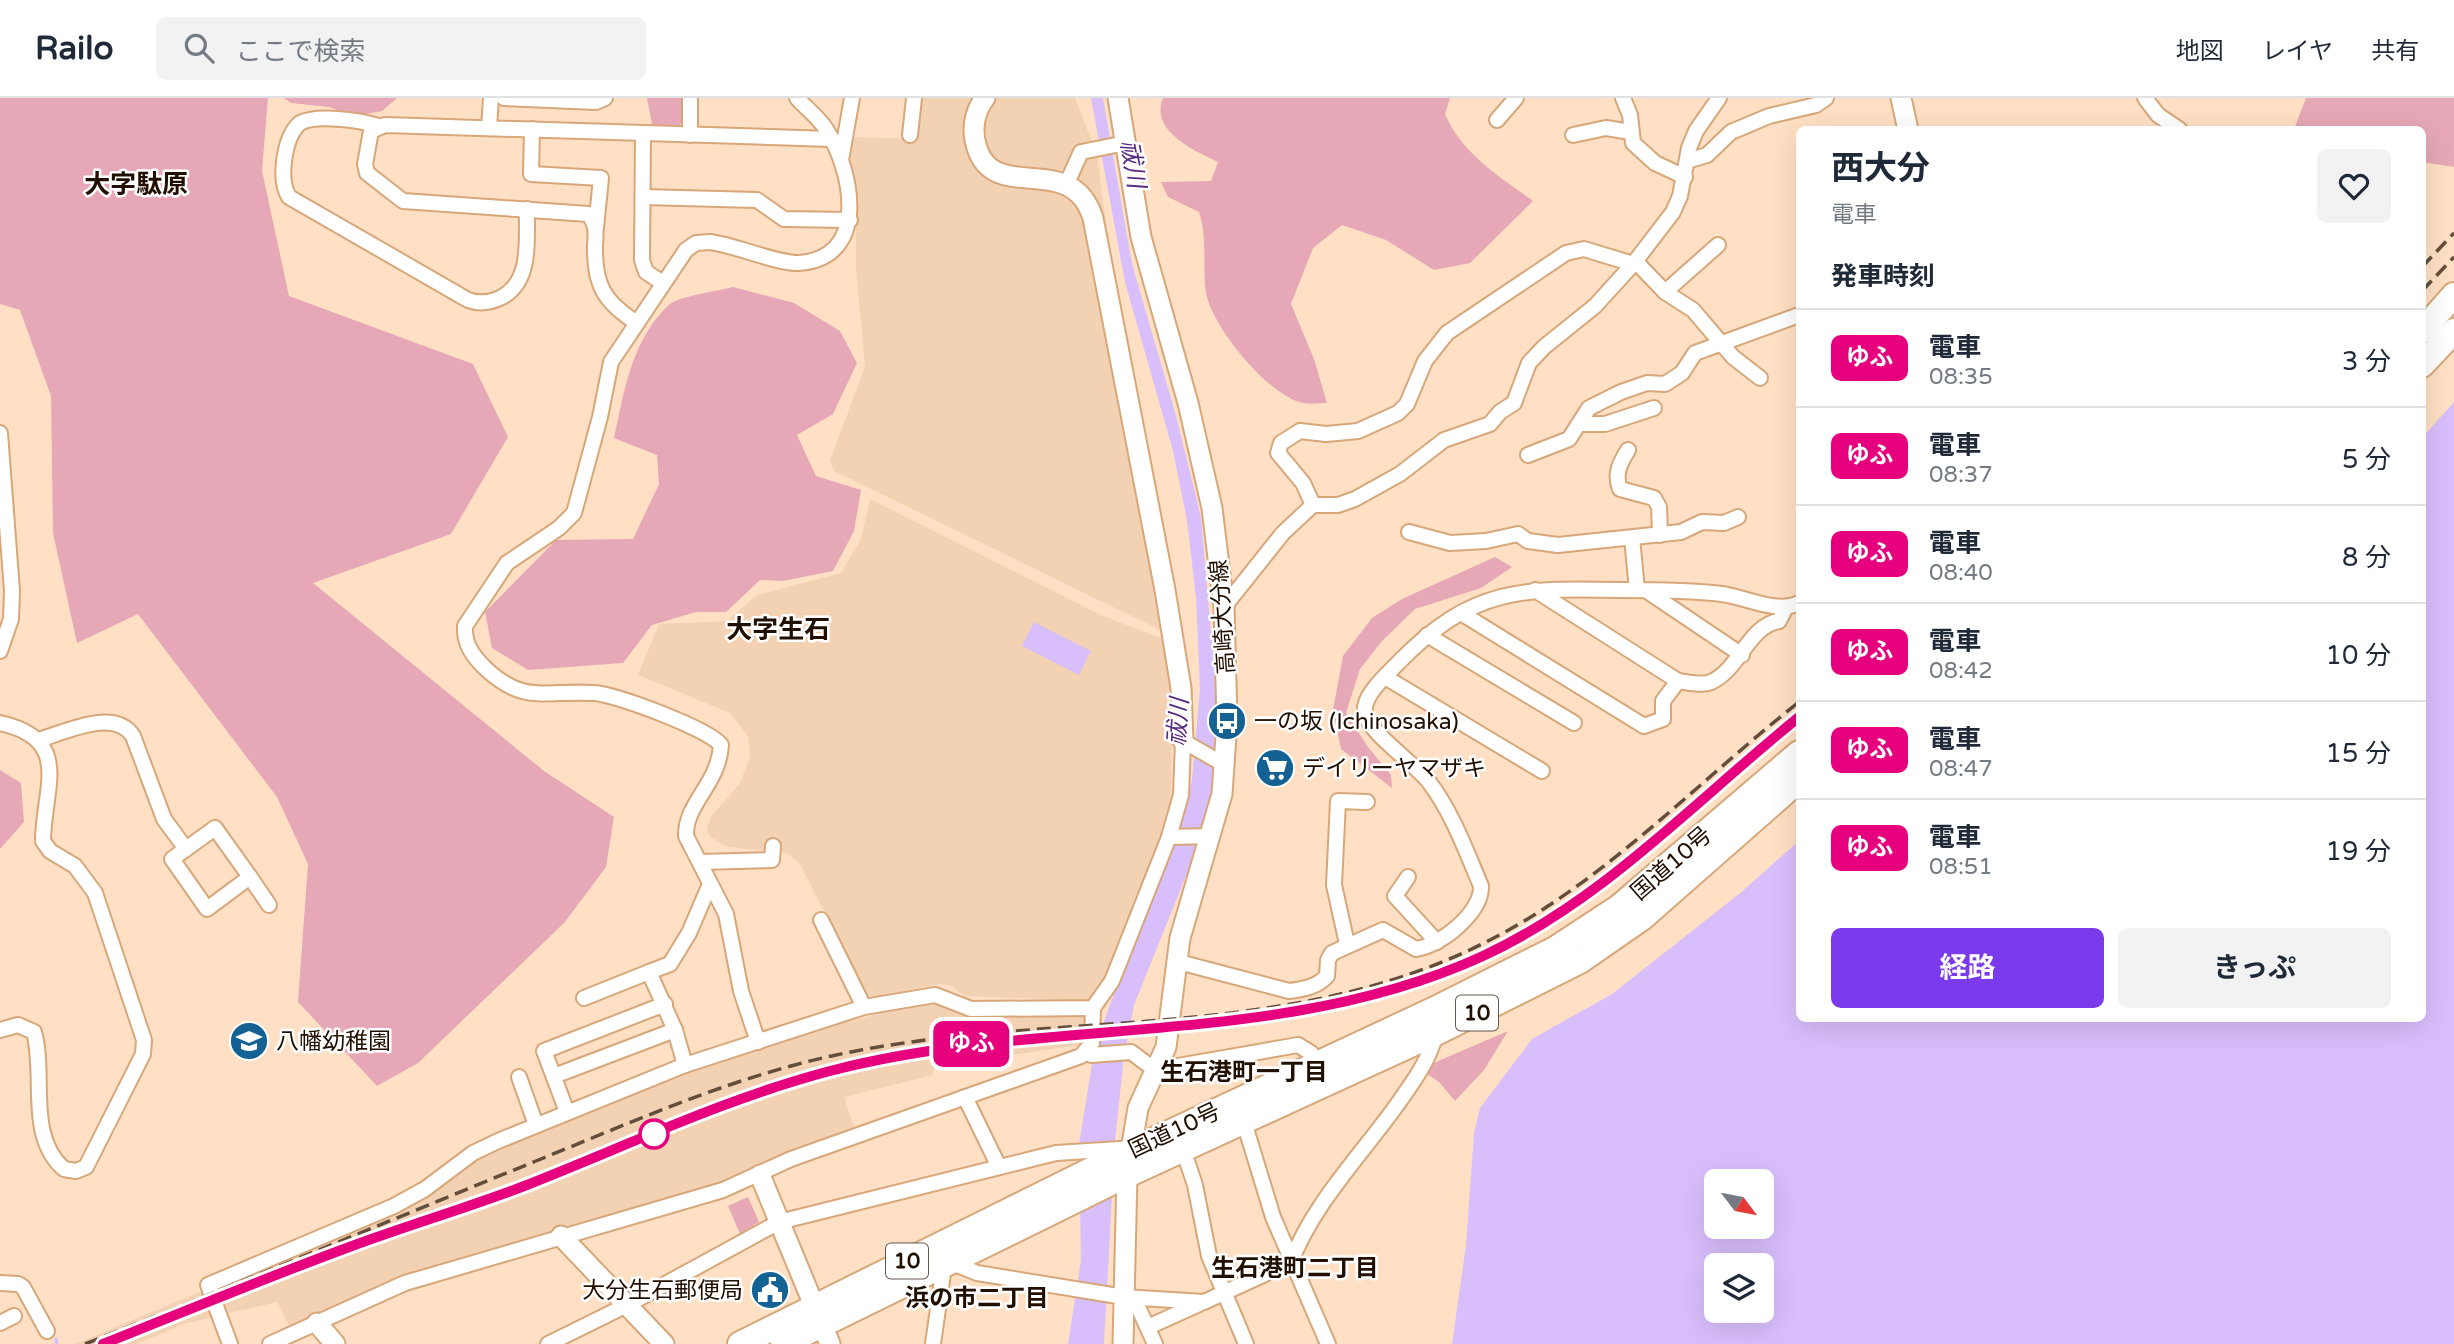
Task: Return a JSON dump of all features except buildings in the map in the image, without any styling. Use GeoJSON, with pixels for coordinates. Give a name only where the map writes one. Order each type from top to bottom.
{"type":"FeatureCollection","features":[{"type":"Feature","properties":{"kind":"highway"},"geometry":{"type":"LineString","coordinates":[[2426,326],[2454,295]]}},
{"type":"Feature","properties":{"kind":"highway"},"geometry":{"type":"LineString","coordinates":[[2426,361],[2454,331]]}},
{"type":"Feature","properties":{"kind":"highway","name":"国道10号"},"geometry":{"type":"LineString","coordinates":[[740,1344],[822,1326],[1071,1187],[1315,1064],[1522,967],[1588,929],[1659,874],[1796,756]]}},
{"type":"Feature","properties":{"kind":"highway","name":"国道10号"},"geometry":{"type":"LineString","coordinates":[[1120,1163],[1183,1149],[1541,982],[1615,938],[1679,887],[1796,783]]}},
{"type":"Feature","properties":{"kind":"highway","name":"国道10号"},"geometry":{"type":"LineString","coordinates":[[783,1344],[947,1264],[1071,1187]]}},
{"type":"Feature","properties":{"kind":"main road"},"geometry":{"type":"LineString","coordinates":[[985,98],[977,111],[974,133],[981,155],[989,166],[1015,178],[1066,185],[1088,205],[1103,258],[1179,674],[1186,743]]}},
{"type":"Feature","properties":{"kind":"main road","name":"高崎大分線"},"geometry":{"type":"LineString","coordinates":[[1118,98],[1123,143],[1142,245],[1188,403],[1208,487],[1224,607],[1221,762],[1208,836],[1175,961],[1167,1047],[1138,1108],[1120,1163],[1116,1296],[1123,1344]]}},
{"type":"Feature","properties":{"kind":"main road"},"geometry":{"type":"LineString","coordinates":[[1901,98],[1907,126]]}},
{"type":"Feature","properties":{"kind":"main road"},"geometry":{"type":"LineString","coordinates":[[760,1175],[822,1326]]}},
{"type":"Feature","properties":{"kind":"main road"},"geometry":{"type":"LineString","coordinates":[[561,1236],[664,1344]]}},
{"type":"Feature","properties":{"kind":"main road"},"geometry":{"type":"LineString","coordinates":[[317,1323],[335,1344]]}},
{"type":"Feature","properties":{"kind":"street"},"geometry":{"type":"LineString","coordinates":[[489,128],[491,98]]}},
{"type":"Feature","properties":{"kind":"street"},"geometry":{"type":"LineString","coordinates":[[504,98],[596,102],[605,98]]}},
{"type":"Feature","properties":{"kind":"street"},"geometry":{"type":"LineString","coordinates":[[690,98],[690,135]]}},
{"type":"Feature","properties":{"kind":"street"},"geometry":{"type":"LineString","coordinates":[[758,1041],[741,992],[726,914],[690,847],[686,827],[720,760],[721,745],[715,737],[676,719],[609,696],[516,691],[498,680],[477,660],[465,636],[471,612],[507,563],[559,528],[574,513],[600,417],[611,362],[685,250],[696,243],[717,243],[799,262],[834,251],[842,243],[850,220],[841,160],[825,127],[797,98]]}},
{"type":"Feature","properties":{"kind":"street"},"geometry":{"type":"LineString","coordinates":[[841,160],[852,98]]}},
{"type":"Feature","properties":{"kind":"street"},"geometry":{"type":"LineString","coordinates":[[910,135],[914,98]]}},
{"type":"Feature","properties":{"kind":"street"},"geometry":{"type":"LineString","coordinates":[[1497,120],[1516,98]]}},
{"type":"Feature","properties":{"kind":"street"},"geometry":{"type":"LineString","coordinates":[[1623,98],[1630,115],[1633,143],[1655,163],[1685,177]]}},
{"type":"Feature","properties":{"kind":"street"},"geometry":{"type":"LineString","coordinates":[[1224,607],[1283,533],[1313,505],[1338,505],[1354,499],[1400,474],[1444,440],[1490,424],[1516,399],[1529,363],[1544,347],[1584,317],[1634,263],[1673,212],[1696,131],[1719,98]]}},
{"type":"Feature","properties":{"kind":"street"},"geometry":{"type":"LineString","coordinates":[[1687,161],[1707,156],[1731,132],[1769,116],[1816,105],[1826,98]]}},
{"type":"Feature","properties":{"kind":"street"},"geometry":{"type":"LineString","coordinates":[[2145,98],[2158,115],[2174,126]]}},
{"type":"Feature","properties":{"kind":"street"},"geometry":{"type":"LineString","coordinates":[[527,209],[525,264],[520,279],[503,297],[480,303],[468,300],[289,197],[283,182],[288,141],[300,123],[309,119],[378,125],[832,139]]}},
{"type":"Feature","properties":{"kind":"street"},"geometry":{"type":"LineString","coordinates":[[378,125],[369,134],[366,169],[369,176],[403,201],[581,212],[588,214],[596,230]]}},
{"type":"Feature","properties":{"kind":"street"},"geometry":{"type":"LineString","coordinates":[[1573,135],[1606,128],[1631,132]]}},
{"type":"Feature","properties":{"kind":"street"},"geometry":{"type":"LineString","coordinates":[[532,129],[531,174],[601,178],[595,260],[601,286],[610,304],[637,323]]}},
{"type":"Feature","properties":{"kind":"street"},"geometry":{"type":"LineString","coordinates":[[643,133],[643,265],[646,272],[663,283]]}},
{"type":"Feature","properties":{"kind":"street"},"geometry":{"type":"LineString","coordinates":[[1066,185],[1078,155],[1090,148],[1123,143]]}},
{"type":"Feature","properties":{"kind":"street"},"geometry":{"type":"LineString","coordinates":[[643,197],[757,200],[784,219],[850,220]]}},
{"type":"Feature","properties":{"kind":"street"},"geometry":{"type":"LineString","coordinates":[[1665,292],[1718,245]]}},
{"type":"Feature","properties":{"kind":"street"},"geometry":{"type":"LineString","coordinates":[[1313,505],[1303,483],[1279,453],[1278,447],[1287,437],[1300,432],[1326,434],[1358,431],[1398,413],[1407,404],[1425,361],[1447,333],[1559,257],[1584,249],[1634,263],[1665,292],[1693,310],[1733,356],[1760,378]]}},
{"type":"Feature","properties":{"kind":"street"},"geometry":{"type":"LineString","coordinates":[[1528,455],[1569,439],[1589,408],[1647,383],[1665,384],[1682,373],[1695,353],[1725,345],[1796,316]]}},
{"type":"Feature","properties":{"kind":"street"},"geometry":{"type":"LineString","coordinates":[[1579,424],[1605,424],[1654,408]]}},
{"type":"Feature","properties":{"kind":"street"},"geometry":{"type":"LineString","coordinates":[[0,433],[3,525],[12,611],[0,651]]}},
{"type":"Feature","properties":{"kind":"street"},"geometry":{"type":"LineString","coordinates":[[1628,450],[1620,463],[1616,480],[1620,489],[1654,498],[1659,508],[1660,535]]}},
{"type":"Feature","properties":{"kind":"street"},"geometry":{"type":"LineString","coordinates":[[1409,532],[1450,543],[1486,541],[1518,534],[1528,541],[1558,545],[1681,532],[1702,522],[1724,523],[1738,517]]}},
{"type":"Feature","properties":{"kind":"street"},"geometry":{"type":"LineString","coordinates":[[1632,538],[1642,590],[1741,654]]}},
{"type":"Feature","properties":{"kind":"street"},"geometry":{"type":"LineString","coordinates":[[1535,590],[1678,681],[1709,683],[1727,672],[1765,623],[1779,621],[1793,605]]}},
{"type":"Feature","properties":{"kind":"street"},"geometry":{"type":"LineString","coordinates":[[1175,961],[1289,991],[1307,989],[1327,976],[1328,960],[1332,953],[1347,944],[1383,930],[1416,949],[1437,942],[1457,928],[1479,898],[1481,886],[1446,809],[1429,782],[1365,717],[1365,702],[1385,677],[1427,635],[1461,613],[1512,592],[1535,590],[1642,590],[1724,594],[1793,605]]}},
{"type":"Feature","properties":{"kind":"street"},"geometry":{"type":"LineString","coordinates":[[1461,613],[1644,726],[1662,719],[1662,701],[1678,681]]}},
{"type":"Feature","properties":{"kind":"street"},"geometry":{"type":"LineString","coordinates":[[1427,635],[1574,723]]}},
{"type":"Feature","properties":{"kind":"street"},"geometry":{"type":"LineString","coordinates":[[1385,677],[1542,771]]}},
{"type":"Feature","properties":{"kind":"street"},"geometry":{"type":"LineString","coordinates":[[37,740],[100,723],[113,722],[127,729],[133,737],[164,819],[186,849]]}},
{"type":"Feature","properties":{"kind":"street"},"geometry":{"type":"LineString","coordinates":[[0,723],[23,728],[37,740],[50,771],[43,841],[50,851],[75,866],[95,893],[145,1041],[143,1054],[86,1167],[76,1171],[64,1169],[55,1158],[47,1140],[38,1100],[34,1032],[18,1025],[0,1030]]}},
{"type":"Feature","properties":{"kind":"street"},"geometry":{"type":"LineString","coordinates":[[1089,1053],[1093,1037],[1093,1008],[1112,981],[1172,836],[1181,795],[1186,743],[1221,762]]}},
{"type":"Feature","properties":{"kind":"street"},"geometry":{"type":"LineString","coordinates":[[1347,944],[1334,885],[1338,801],[1367,802]]}},
{"type":"Feature","properties":{"kind":"street"},"geometry":{"type":"LineString","coordinates":[[250,877],[207,909],[172,859],[215,828],[250,877],[269,905]]}},
{"type":"Feature","properties":{"kind":"street"},"geometry":{"type":"LineString","coordinates":[[1172,836],[1208,836]]}},
{"type":"Feature","properties":{"kind":"street"},"geometry":{"type":"LineString","coordinates":[[700,862],[772,860],[773,846]]}},
{"type":"Feature","properties":{"kind":"street"},"geometry":{"type":"LineString","coordinates":[[1408,877],[1395,896],[1437,942]]}},
{"type":"Feature","properties":{"kind":"street"},"geometry":{"type":"LineString","coordinates":[[584,998],[670,964],[689,933],[710,884]]}},
{"type":"Feature","properties":{"kind":"street"},"geometry":{"type":"LineString","coordinates":[[821,920],[864,1007]]}},
{"type":"Feature","properties":{"kind":"street"},"geometry":{"type":"LineString","coordinates":[[649,972],[665,1004],[685,1065]]}},
{"type":"Feature","properties":{"kind":"street"},"geometry":{"type":"LineString","coordinates":[[230,1344],[208,1285],[394,1206],[425,1189],[473,1153],[685,1065],[864,1007],[935,995],[971,1009],[1093,1008]]}},
{"type":"Feature","properties":{"kind":"street"},"geometry":{"type":"LineString","coordinates":[[567,1112],[544,1051],[665,1004]]}},
{"type":"Feature","properties":{"kind":"street"},"geometry":{"type":"LineString","coordinates":[[554,1076],[675,1030]]}},
{"type":"Feature","properties":{"kind":"street"},"geometry":{"type":"LineString","coordinates":[[1148,1327],[1292,1262],[1299,1244],[1324,1205],[1422,1069],[1436,1033]]}},
{"type":"Feature","properties":{"kind":"street"},"geometry":{"type":"LineString","coordinates":[[270,1344],[405,1283],[723,1190],[791,1159],[1089,1053],[1131,1052],[1155,1070],[1298,1045],[1311,1053],[1315,1064]]}},
{"type":"Feature","properties":{"kind":"street"},"geometry":{"type":"LineString","coordinates":[[519,1077],[536,1125]]}},
{"type":"Feature","properties":{"kind":"street"},"geometry":{"type":"LineString","coordinates":[[965,1097],[999,1167]]}},
{"type":"Feature","properties":{"kind":"street"},"geometry":{"type":"LineString","coordinates":[[1244,1122],[1270,1210],[1323,1342]]}},
{"type":"Feature","properties":{"kind":"street"},"geometry":{"type":"LineString","coordinates":[[1183,1149],[1195,1185],[1209,1255],[1246,1344]]}},
{"type":"Feature","properties":{"kind":"street"},"geometry":{"type":"LineString","coordinates":[[548,1344],[628,1305],[779,1222],[1056,1153],[1074,1151],[1120,1163]]}},
{"type":"Feature","properties":{"kind":"street"},"geometry":{"type":"LineString","coordinates":[[1056,1153],[1067,1165],[1071,1187]]}},
{"type":"Feature","properties":{"kind":"street"},"geometry":{"type":"LineString","coordinates":[[933,1344],[947,1264],[976,1273],[1116,1296],[1204,1302]]}},
{"type":"Feature","properties":{"kind":"street"},"geometry":{"type":"LineString","coordinates":[[0,1283],[18,1283],[23,1287],[47,1331]]}},
{"type":"Feature","properties":{"kind":"street"},"geometry":{"type":"LineString","coordinates":[[1116,1296],[1136,1304],[1155,1344]]}},
{"type":"Feature","properties":{"kind":"shaded area"},"geometry":{"type":"Polygon","coordinates":[[[0,98],[268,98],[262,171],[289,296],[473,364],[508,437],[451,534],[313,583],[544,771],[614,817],[606,867],[565,922],[418,1063],[377,1086],[298,1002],[308,864],[277,797],[138,614],[77,643],[53,533],[51,396],[20,310],[0,304],[0,98]]]}},
{"type":"Feature","properties":{"kind":"shaded area"},"geometry":{"type":"Polygon","coordinates":[[[284,98],[397,98],[382,111],[355,116],[329,107],[291,103],[284,98]]]}},
{"type":"Feature","properties":{"kind":"shaded area"},"geometry":{"type":"Polygon","coordinates":[[[647,98],[684,98],[686,111],[679,128],[653,129],[647,98]]]}},
{"type":"Feature","properties":{"kind":"shaded area"},"geometry":{"type":"Polygon","coordinates":[[[919,98],[1075,98],[1097,155],[1115,293],[1179,639],[834,471],[830,460],[865,367],[856,268],[856,215],[850,165],[853,137],[915,139],[919,98]]]}},
{"type":"Feature","properties":{"kind":"shaded area"},"geometry":{"type":"Polygon","coordinates":[[[1091,98],[1103,98],[1132,264],[1175,412],[1201,517],[1215,679],[1215,770],[1198,846],[1134,1005],[1124,1057],[1115,1140],[1104,1344],[1068,1344],[1081,1260],[1079,1144],[1095,1046],[1140,923],[1181,826],[1192,780],[1200,689],[1196,598],[1187,520],[1173,451],[1125,282],[1091,98]]]}},
{"type":"Feature","properties":{"kind":"shaded area"},"geometry":{"type":"Polygon","coordinates":[[[1163,98],[1450,98],[1445,114],[1461,141],[1495,173],[1533,201],[1470,263],[1434,270],[1386,240],[1342,225],[1313,248],[1291,304],[1314,359],[1327,403],[1302,403],[1286,396],[1256,372],[1230,340],[1211,307],[1206,293],[1203,233],[1199,212],[1168,197],[1161,182],[1211,181],[1218,162],[1187,146],[1168,130],[1160,110],[1163,98]]]}},
{"type":"Feature","properties":{"kind":"shaded area"},"geometry":{"type":"Polygon","coordinates":[[[2306,98],[2454,98],[2454,167],[2426,163],[2426,126],[2295,126],[2306,98]]]}},
{"type":"Feature","properties":{"kind":"shaded area"},"geometry":{"type":"Polygon","coordinates":[[[733,287],[794,303],[840,331],[857,363],[833,414],[797,435],[816,476],[861,490],[854,531],[833,571],[783,581],[760,580],[726,612],[696,612],[652,625],[623,663],[528,670],[492,648],[485,612],[556,540],[633,539],[659,484],[657,455],[614,438],[626,384],[638,349],[657,318],[670,304],[691,296],[733,287]]]}},
{"type":"Feature","properties":{"kind":"shaded area"},"geometry":{"type":"Polygon","coordinates":[[[2454,402],[2454,1344],[1452,1344],[1466,1245],[1474,1133],[1480,1108],[1532,1039],[1612,994],[1739,894],[1796,844],[1796,1022],[2426,1022],[2426,434],[2454,402]]]}},
{"type":"Feature","properties":{"kind":"shaded area"},"geometry":{"type":"Polygon","coordinates":[[[870,499],[1103,616],[1163,639],[1173,704],[1170,816],[1106,978],[1091,1001],[964,996],[952,986],[941,984],[874,997],[866,995],[800,864],[787,853],[728,847],[710,837],[707,829],[712,815],[739,785],[750,758],[748,736],[730,713],[638,675],[659,624],[727,621],[757,595],[841,573],[861,539],[870,499]]]}},
{"type":"Feature","properties":{"kind":"shaded area"},"geometry":{"type":"Polygon","coordinates":[[[1495,557],[1512,567],[1481,588],[1415,609],[1382,641],[1360,669],[1346,713],[1368,747],[1391,775],[1392,788],[1341,749],[1333,710],[1343,656],[1372,618],[1402,599],[1495,557]]]}},
{"type":"Feature","properties":{"kind":"shaded area"},"geometry":{"type":"Polygon","coordinates":[[[1034,622],[1091,651],[1079,675],[1022,646],[1034,622]]]}},
{"type":"Feature","properties":{"kind":"shaded area"},"geometry":{"type":"Polygon","coordinates":[[[0,770],[21,783],[24,822],[0,849],[0,770]]]}},
{"type":"Feature","properties":{"kind":"shaded area"},"geometry":{"type":"Polygon","coordinates":[[[935,999],[945,1007],[984,1015],[1085,1016],[1088,1044],[934,1066],[933,1075],[844,1097],[855,1130],[708,1188],[290,1328],[277,1302],[184,1324],[137,1344],[75,1344],[390,1213],[470,1160],[684,1072],[774,1041],[935,999]]]}},
{"type":"Feature","properties":{"kind":"shaded area"},"geometry":{"type":"Polygon","coordinates":[[[1508,1031],[1484,1070],[1455,1101],[1439,1082],[1427,1074],[1425,1069],[1429,1065],[1508,1031]]]}},
{"type":"Feature","properties":{"kind":"shaded area"},"geometry":{"type":"Polygon","coordinates":[[[748,1197],[759,1222],[740,1234],[728,1206],[748,1197]]]}},
{"type":"Feature","properties":{"kind":"waterway"},"geometry":{"type":"LineString","coordinates":[[56,1339],[57,1344]]}},
{"type":"Feature","properties":{"kind":"railway"},"geometry":{"type":"LineString","coordinates":[[2426,263],[2454,233]]}},
{"type":"Feature","properties":{"kind":"railway"},"geometry":{"type":"LineString","coordinates":[[2426,287],[2454,257]]}},
{"type":"Feature","properties":{"kind":"railway"},"geometry":{"type":"LineString","coordinates":[[85,1344],[662,1110],[791,1066],[878,1047],[966,1035],[1233,1013],[1320,998],[1405,976],[1488,941],[1572,890],[1649,829],[1796,704]]}},
{"type":"Feature","properties":{"kind":"railway"},"geometry":{"type":"LineString","coordinates":[[1427,979],[1481,956],[1532,928],[1579,897],[1624,864],[1796,719]]}},
{"type":"Feature","properties":{"kind":"railway"},"geometry":{"type":"LineString","coordinates":[[361,1243],[491,1199],[782,1085],[912,1053]]}},
{"type":"Feature","properties":{"kind":"train","name":"ゆふ"},"geometry":{"type":"LineString","coordinates":[[103,1344],[344,1249],[491,1199],[697,1117],[782,1085],[832,1070],[887,1057],[998,1040],[1289,1013],[1355,1001],[1407,986],[1485,955],[1546,921],[1596,888],[1653,843],[1796,720]]}},
{"type":"Feature","properties":{"kind":"place","name":"一の坂 (Ichinosaka)"},"geometry":{"type":"Point","coordinates":[1227,721]}},
{"type":"Feature","properties":{"kind":"place","name":"デイリーヤマザキ"},"geometry":{"type":"Point","coordinates":[1275,768]}},
{"type":"Feature","properties":{"kind":"place","name":"八幡幼稚園"},"geometry":{"type":"Point","coordinates":[249,1041]}},
{"type":"Feature","properties":{"kind":"place","name":"大分生石郵便局"},"geometry":{"type":"Point","coordinates":[770,1290]}},
{"type":"Feature","properties":{"kind":"district","name":"大字駄原"},"geometry":{"type":"Point","coordinates":[136,184]}},
{"type":"Feature","properties":{"kind":"district","name":"大字生石"},"geometry":{"type":"Point","coordinates":[778,629]}},
{"type":"Feature","properties":{"kind":"district","name":"生石港町一丁目"},"geometry":{"type":"Point","coordinates":[1244,1072]}},
{"type":"Feature","properties":{"kind":"district","name":"生石港町二丁目"},"geometry":{"type":"Point","coordinates":[1295,1268]}},
{"type":"Feature","properties":{"kind":"district","name":"浜の市二丁目"},"geometry":{"type":"Point","coordinates":[977,1298]}},
{"type":"Feature","properties":{"kind":"water label","name":"祓川"},"geometry":{"type":"Point","coordinates":[1133,164]}},
{"type":"Feature","properties":{"kind":"water label","name":"祓川"},"geometry":{"type":"Point","coordinates":[1178,722]}}]}
